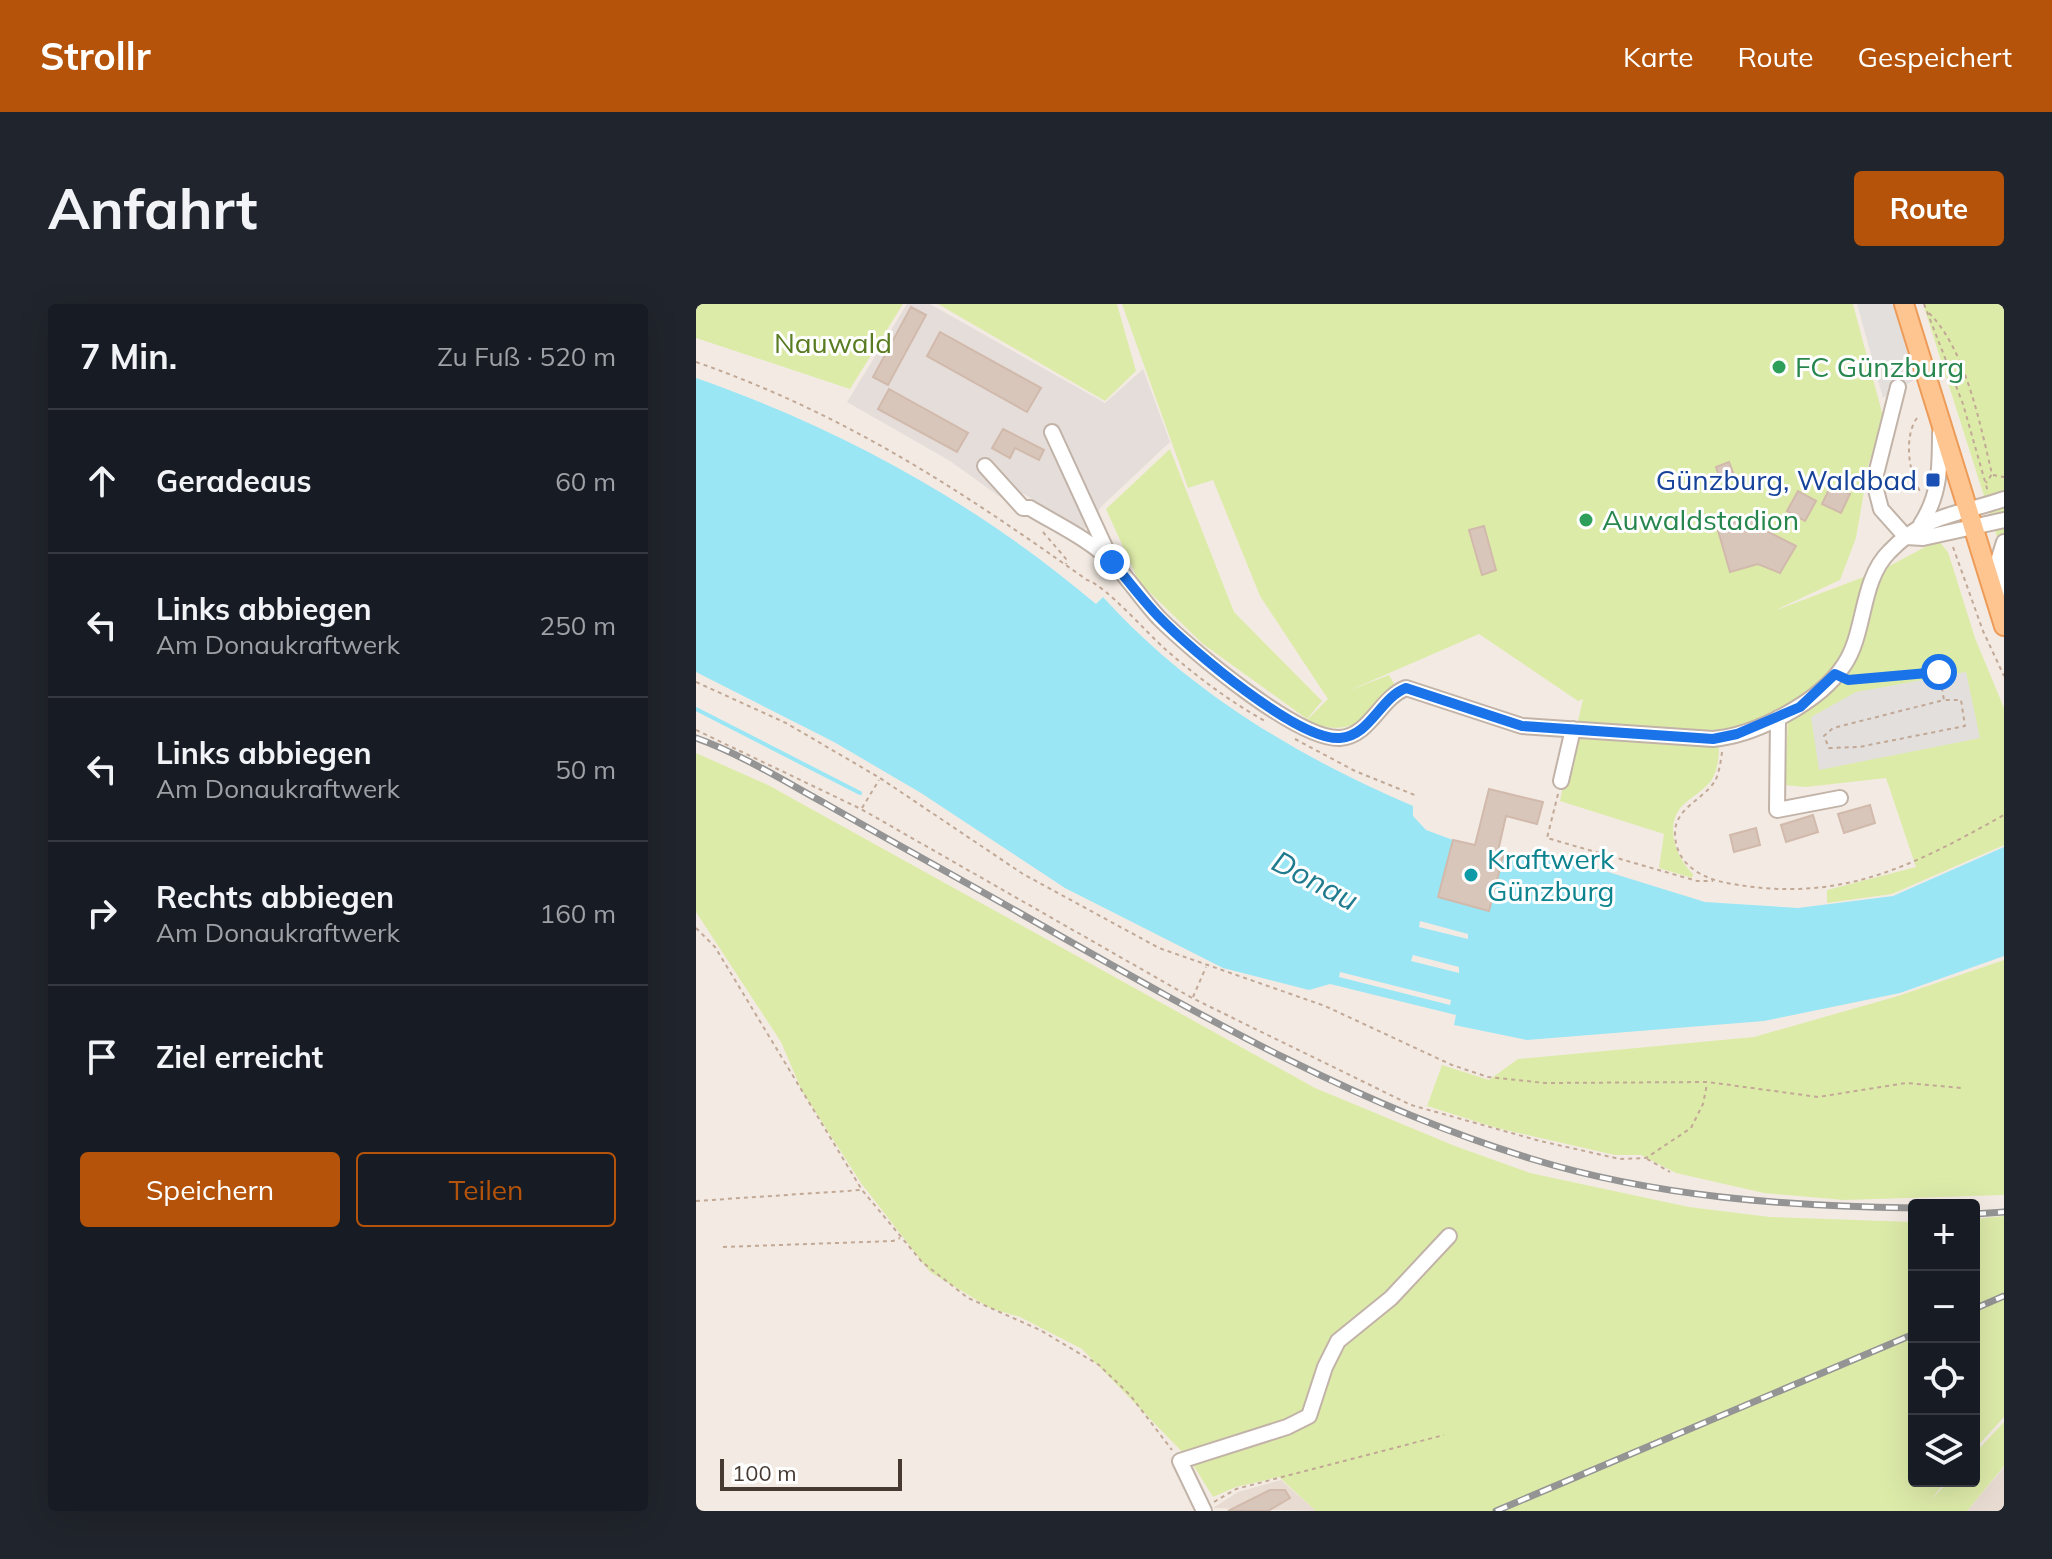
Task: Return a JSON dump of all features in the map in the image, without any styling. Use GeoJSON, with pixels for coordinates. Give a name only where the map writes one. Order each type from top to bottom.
{"type":"FeatureCollection","features":[{"type":"Feature","properties":{"kind":"main road"},"geometry":{"type":"LineString","coordinates":[[1904,304],[1945,414],[1970,518],[2003,623]]}},
{"type":"Feature","properties":{"kind":"street"},"geometry":{"type":"LineString","coordinates":[[1898,387],[1874,482],[1881,509],[1906,537]]}},
{"type":"Feature","properties":{"kind":"street"},"geometry":{"type":"LineString","coordinates":[[985,466],[1023,508],[1030,508],[1093,545],[1112,562],[1159,617],[1198,652],[1266,705],[1314,733],[1342,738],[1361,730],[1393,693],[1406,688],[1522,726],[1722,738],[1800,707],[1845,665],[1877,566],[1921,524],[1933,506],[1940,474],[1945,414]]}},
{"type":"Feature","properties":{"kind":"street"},"geometry":{"type":"LineString","coordinates":[[1052,432],[1112,562]]}},
{"type":"Feature","properties":{"kind":"street"},"geometry":{"type":"LineString","coordinates":[[1906,537],[1948,533],[2004,499]]}},
{"type":"Feature","properties":{"kind":"street"},"geometry":{"type":"LineString","coordinates":[[1921,524],[1970,518],[2004,520]]}},
{"type":"Feature","properties":{"kind":"street"},"geometry":{"type":"LineString","coordinates":[[2003,623],[1999,558],[2004,542]]}},
{"type":"Feature","properties":{"kind":"street"},"geometry":{"type":"LineString","coordinates":[[1778,718],[1777,810],[1840,798]]}},
{"type":"Feature","properties":{"kind":"street"},"geometry":{"type":"LineString","coordinates":[[1561,781],[1573,729]]}},
{"type":"Feature","properties":{"kind":"street"},"geometry":{"type":"LineString","coordinates":[[1204,1511],[1180,1461],[1287,1427],[1309,1416],[1325,1367],[1338,1341],[1391,1298],[1449,1236]]}},
{"type":"Feature","properties":{"kind":"path"},"geometry":{"type":"LineString","coordinates":[[1924,304],[1963,404],[1986,484],[1992,474],[1971,392],[1939,323],[1927,311]]}},
{"type":"Feature","properties":{"kind":"path"},"geometry":{"type":"LineString","coordinates":[[696,362],[809,406],[882,445],[936,475],[1065,565],[1067,560],[1041,529]]}},
{"type":"Feature","properties":{"kind":"path"},"geometry":{"type":"LineString","coordinates":[[1945,414],[1963,404]]}},
{"type":"Feature","properties":{"kind":"path"},"geometry":{"type":"LineString","coordinates":[[1917,418],[1910,428],[1910,455],[1916,484],[1933,506]]}},
{"type":"Feature","properties":{"kind":"path"},"geometry":{"type":"LineString","coordinates":[[1992,474],[2004,477]]}},
{"type":"Feature","properties":{"kind":"path"},"geometry":{"type":"LineString","coordinates":[[1948,533],[1983,631],[2004,676]]}},
{"type":"Feature","properties":{"kind":"path"},"geometry":{"type":"LineString","coordinates":[[1835,674],[1848,680],[1939,672],[1944,700]]}},
{"type":"Feature","properties":{"kind":"path"},"geometry":{"type":"LineString","coordinates":[[696,682],[786,723],[880,778],[1023,874],[1159,948],[1325,1006],[1452,1065],[1488,1077],[1545,1083],[1708,1082],[1818,1097],[1906,1083],[1962,1088]]}},
{"type":"Feature","properties":{"kind":"path"},"geometry":{"type":"LineString","coordinates":[[1944,700],[1961,700],[1965,726],[1859,747],[1829,748],[1824,736],[1833,728],[1944,700]]}},
{"type":"Feature","properties":{"kind":"path"},"geometry":{"type":"LineString","coordinates":[[696,730],[861,809],[1192,998],[1411,1105],[1540,1141],[1620,1159],[1646,1158],[1691,1128],[1703,1104],[1708,1082]]}},
{"type":"Feature","properties":{"kind":"path"},"geometry":{"type":"LineString","coordinates":[[1722,738],[1722,755],[1715,781],[1678,819],[1674,832],[1683,859],[1695,874],[1718,881],[1756,888],[1830,888],[1921,862],[2004,815]]}},
{"type":"Feature","properties":{"kind":"path"},"geometry":{"type":"LineString","coordinates":[[1323,754],[1417,796]]}},
{"type":"Feature","properties":{"kind":"path"},"geometry":{"type":"LineString","coordinates":[[861,809],[880,778]]}},
{"type":"Feature","properties":{"kind":"path"},"geometry":{"type":"LineString","coordinates":[[1561,781],[1547,838],[1697,881],[1718,881]]}},
{"type":"Feature","properties":{"kind":"path"},"geometry":{"type":"LineString","coordinates":[[696,928],[715,947],[862,1190],[922,1262],[968,1298],[1040,1330],[1099,1365],[1130,1395],[1180,1461]]}},
{"type":"Feature","properties":{"kind":"path"},"geometry":{"type":"LineString","coordinates":[[1192,998],[1207,966]]}},
{"type":"Feature","properties":{"kind":"path"},"geometry":{"type":"LineString","coordinates":[[1646,1158],[1670,1172]]}},
{"type":"Feature","properties":{"kind":"path"},"geometry":{"type":"LineString","coordinates":[[696,1201],[862,1190]]}},
{"type":"Feature","properties":{"kind":"path"},"geometry":{"type":"LineString","coordinates":[[723,1247],[893,1241],[901,1237]]}},
{"type":"Feature","properties":{"kind":"path"},"geometry":{"type":"LineString","coordinates":[[1204,1511],[1236,1489],[1444,1435]]}},
{"type":"Feature","properties":{"kind":"shaded area"},"geometry":{"type":"Polygon","coordinates":[[[907,304],[930,304],[1105,403],[1143,369],[1170,442],[1102,506],[1084,530],[1022,493],[1007,502],[950,461],[847,402],[907,304]]]}},
{"type":"Feature","properties":{"kind":"shaded area"},"geometry":{"type":"Polygon","coordinates":[[[1857,304],[1894,304],[1916,379],[1883,398],[1857,304]]]}},
{"type":"Feature","properties":{"kind":"shaded area"},"geometry":{"type":"Polygon","coordinates":[[[1966,672],[1980,738],[1819,770],[1811,717],[1856,692],[1966,672]]]}},
{"type":"Feature","properties":{"kind":"shaded area"},"geometry":{"type":"Polygon","coordinates":[[[2004,1467],[2004,1511],[1967,1511],[2004,1467]]]}},
{"type":"Feature","properties":{"kind":"shaded area"},"geometry":{"type":"Polygon","coordinates":[[[1281,1480],[1316,1511],[1213,1508],[1238,1492],[1281,1480]]]}},
{"type":"Feature","properties":{"kind":"green space","name":"Nauwald"},"geometry":{"type":"Polygon","coordinates":[[[696,304],[903,304],[850,389],[696,338],[696,304]]]}},
{"type":"Feature","properties":{"kind":"green space","name":"Nauwald"},"geometry":{"type":"Polygon","coordinates":[[[938,304],[1117,304],[1136,371],[1105,401],[938,304]]]}},
{"type":"Feature","properties":{"kind":"green space"},"geometry":{"type":"Polygon","coordinates":[[[1122,304],[1853,304],[1884,420],[1869,463],[1856,538],[1840,580],[1774,611],[1882,570],[1938,540],[1948,552],[1975,638],[2004,708],[2004,845],[1892,894],[1827,903],[1827,890],[1916,867],[1886,778],[1806,787],[1785,785],[1788,717],[1718,734],[1578,721],[1583,699],[1578,701],[1479,634],[1348,691],[1389,675],[1396,687],[1357,723],[1335,728],[1306,721],[1328,699],[1260,596],[1213,480],[1188,488],[1122,304]]]}},
{"type":"Feature","properties":{"kind":"green space"},"geometry":{"type":"Polygon","coordinates":[[[1923,304],[2004,304],[2004,559],[1923,304]]]}},
{"type":"Feature","properties":{"kind":"green space"},"geometry":{"type":"Polygon","coordinates":[[[1170,449],[1234,612],[1322,701],[1307,719],[1203,644],[1139,582],[1106,509],[1170,449]]]}},
{"type":"Feature","properties":{"kind":"green space"},"geometry":{"type":"Polygon","coordinates":[[[1580,733],[1719,745],[1718,763],[1711,781],[1682,806],[1674,823],[1674,842],[1693,874],[1692,878],[1659,868],[1664,834],[1560,801],[1572,741],[1580,733]]]}},
{"type":"Feature","properties":{"kind":"green space"},"geometry":{"type":"Polygon","coordinates":[[[696,753],[768,785],[1315,1088],[1455,1146],[1530,1173],[1689,1207],[1770,1217],[1908,1222],[1908,1487],[1941,1487],[1930,1501],[1943,1487],[1980,1487],[1980,1448],[2004,1422],[2004,1466],[1967,1511],[1316,1511],[1279,1477],[1236,1487],[1213,1497],[1190,1460],[1082,1349],[1020,1317],[990,1308],[930,1272],[861,1183],[802,1091],[781,1042],[696,912],[696,753]]]}},
{"type":"Feature","properties":{"kind":"green space"},"geometry":{"type":"Polygon","coordinates":[[[2004,960],[2004,1195],[1844,1200],[1764,1193],[1676,1173],[1641,1155],[1615,1155],[1497,1128],[1427,1106],[1442,1065],[1489,1080],[1518,1059],[1754,1037],[1898,996],[2004,960]]]}},
{"type":"Feature","properties":{"kind":"green space"},"geometry":{"type":"Polygon","coordinates":[[[2004,1216],[2004,1417],[1980,1443],[1980,1271],[1980,1218],[2004,1216]]]}},
{"type":"Feature","properties":{"kind":"water","name":"Donau"},"geometry":{"type":"Polygon","coordinates":[[[696,378],[804,421],[956,502],[1051,568],[1096,604],[1103,597],[1171,662],[1247,718],[1328,766],[1413,806],[1413,816],[1426,830],[1453,840],[1438,897],[1489,910],[1504,853],[1563,858],[1705,902],[1798,908],[1893,896],[2004,847],[2004,956],[1900,993],[1764,1021],[1527,1040],[1454,1025],[1456,1015],[1330,984],[1309,990],[1223,968],[1065,888],[921,793],[834,742],[696,672],[696,378]],[[1420,921],[1419,927],[1468,939],[1468,934],[1420,921]],[[1413,955],[1411,961],[1459,973],[1459,967],[1413,955]],[[1340,972],[1339,977],[1450,1005],[1451,1000],[1340,972]]]}},
{"type":"Feature","properties":{"kind":"building"},"geometry":{"type":"Polygon","coordinates":[[[911,307],[926,315],[888,385],[873,377],[911,307]]]}},
{"type":"Feature","properties":{"kind":"building"},"geometry":{"type":"Polygon","coordinates":[[[940,332],[1041,388],[1027,412],[927,356],[940,332]]]}},
{"type":"Feature","properties":{"kind":"building"},"geometry":{"type":"Polygon","coordinates":[[[889,389],[968,433],[957,452],[878,409],[889,389]]]}},
{"type":"Feature","properties":{"kind":"building"},"geometry":{"type":"Polygon","coordinates":[[[1003,429],[1044,450],[1039,460],[1015,448],[1010,458],[992,448],[1003,429]]]}},
{"type":"Feature","properties":{"kind":"building"},"geometry":{"type":"Polygon","coordinates":[[[1729,462],[1734,475],[1720,480],[1716,467],[1729,462]]]}},
{"type":"Feature","properties":{"kind":"building"},"geometry":{"type":"Polygon","coordinates":[[[1831,485],[1850,494],[1841,513],[1822,504],[1831,485]]]}},
{"type":"Feature","properties":{"kind":"building"},"geometry":{"type":"Polygon","coordinates":[[[1798,491],[1816,501],[1805,521],[1787,511],[1798,491]]]}},
{"type":"Feature","properties":{"kind":"building"},"geometry":{"type":"Polygon","coordinates":[[[1755,517],[1757,526],[1796,546],[1780,573],[1758,564],[1730,572],[1717,527],[1755,517]]]}},
{"type":"Feature","properties":{"kind":"building"},"geometry":{"type":"Polygon","coordinates":[[[1484,526],[1496,570],[1482,575],[1469,530],[1484,526]]]}},
{"type":"Feature","properties":{"kind":"building"},"geometry":{"type":"Polygon","coordinates":[[[1489,789],[1543,802],[1537,824],[1506,816],[1498,851],[1504,853],[1489,911],[1438,897],[1453,840],[1475,845],[1489,789]]]}},
{"type":"Feature","properties":{"kind":"building"},"geometry":{"type":"Polygon","coordinates":[[[1870,805],[1875,823],[1844,833],[1838,814],[1870,805]]]}},
{"type":"Feature","properties":{"kind":"building"},"geometry":{"type":"Polygon","coordinates":[[[1813,815],[1818,832],[1786,842],[1781,825],[1813,815]]]}},
{"type":"Feature","properties":{"kind":"building"},"geometry":{"type":"Polygon","coordinates":[[[1756,828],[1760,845],[1734,852],[1730,835],[1756,828]]]}},
{"type":"Feature","properties":{"kind":"building"},"geometry":{"type":"Polygon","coordinates":[[[1270,1490],[1285,1490],[1290,1498],[1268,1511],[1228,1511],[1270,1490]]]}},
{"type":"Feature","properties":{"kind":"waterway"},"geometry":{"type":"LineString","coordinates":[[696,709],[860,793]]}},
{"type":"Feature","properties":{"kind":"railway"},"geometry":{"type":"LineString","coordinates":[[696,738],[762,768],[1256,1044],[1392,1108],[1461,1135],[1579,1172],[1674,1191],[1770,1202],[1908,1208]]}},
{"type":"Feature","properties":{"kind":"railway"},"geometry":{"type":"LineString","coordinates":[[1980,1214],[2004,1212]]}},
{"type":"Feature","properties":{"kind":"railway"},"geometry":{"type":"LineString","coordinates":[[1980,1306],[2004,1296]]}},
{"type":"Feature","properties":{"kind":"railway"},"geometry":{"type":"LineString","coordinates":[[1496,1511],[1908,1337]]}},
{"type":"Feature","properties":{"kind":"place","name":"FC Günzburg"},"geometry":{"type":"Point","coordinates":[1779,367]}},
{"type":"Feature","properties":{"kind":"place","name":"Günzburg, Waldbad"},"geometry":{"type":"Point","coordinates":[1933,480]}},
{"type":"Feature","properties":{"kind":"place","name":"Auwaldstadion"},"geometry":{"type":"Point","coordinates":[1586,520]}},
{"type":"Feature","properties":{"kind":"place","name":"Kraftwerk Günzburg"},"geometry":{"type":"Point","coordinates":[1471,875]}},
{"type":"Feature","properties":{"kind":"route"},"geometry":{"type":"LineString","coordinates":[[1112,562],[1159,617],[1198,652],[1266,705],[1314,733],[1332,737],[1342,738],[1361,730],[1393,693],[1406,688],[1522,726],[1713,739],[1737,734],[1800,707],[1835,674],[1848,680],[1939,672]]}}]}
